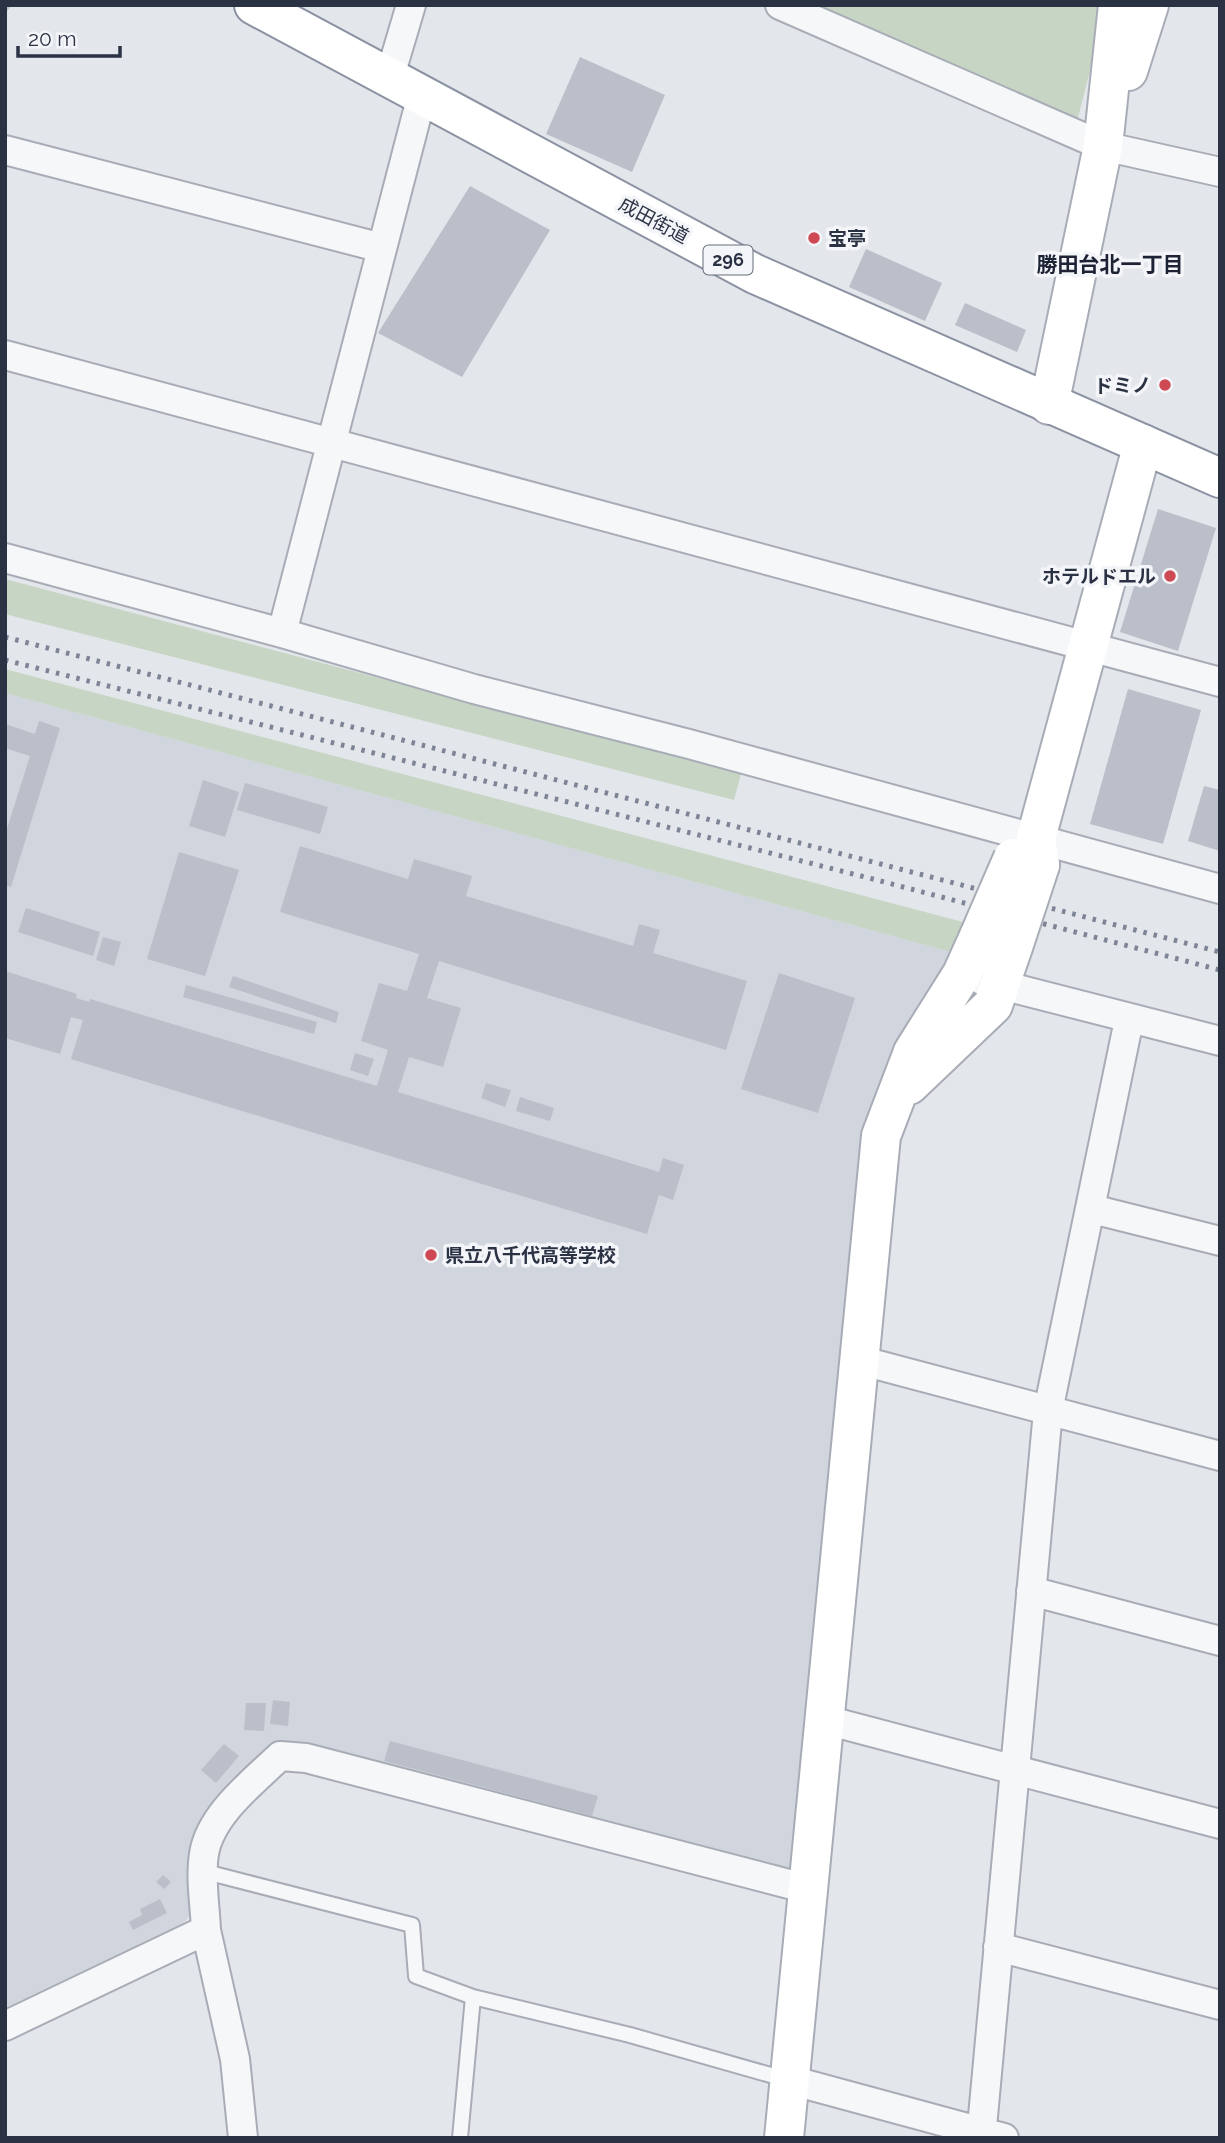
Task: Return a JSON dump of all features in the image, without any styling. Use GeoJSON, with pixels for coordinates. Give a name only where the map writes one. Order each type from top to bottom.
{"type":"FeatureCollection","features":[{"type":"Feature","properties":{"kind":"main road","name":"成田街道"},"geometry":{"type":"LineString","coordinates":[[254,5],[755,274],[1220,478]]}},
{"type":"Feature","properties":{"kind":"main road"},"geometry":{"type":"LineString","coordinates":[[1049,405],[1103,146],[1118,5]]}},
{"type":"Feature","properties":{"kind":"main road"},"geometry":{"type":"LineString","coordinates":[[1103,146],[1149,5]]}},
{"type":"Feature","properties":{"kind":"main road"},"geometry":{"type":"LineString","coordinates":[[895,1099],[993,1006],[1000,985],[997,941],[1030,854],[1090,646],[1143,444]]}},
{"type":"Feature","properties":{"kind":"main road"},"geometry":{"type":"LineString","coordinates":[[784,2138],[881,1136],[913,1052],[962,974],[997,941]]}},
{"type":"Feature","properties":{"kind":"street"},"geometry":{"type":"LineString","coordinates":[[282,633],[382,248],[405,87],[411,5]]}},
{"type":"Feature","properties":{"kind":"street"},"geometry":{"type":"LineString","coordinates":[[780,5],[1103,146],[1220,172]]}},
{"type":"Feature","properties":{"kind":"street"},"geometry":{"type":"LineString","coordinates":[[5,150],[382,248]]}},
{"type":"Feature","properties":{"kind":"street"},"geometry":{"type":"LineString","coordinates":[[5,355],[1220,682]]}},
{"type":"Feature","properties":{"kind":"street"},"geometry":{"type":"LineString","coordinates":[[5,558],[282,633],[1030,854],[1220,889]]}},
{"type":"Feature","properties":{"kind":"street"},"geometry":{"type":"LineString","coordinates":[[962,974],[1129,1020],[1220,1041]]}},
{"type":"Feature","properties":{"kind":"street"},"geometry":{"type":"LineString","coordinates":[[790,2080],[989,2136],[998,1947],[1048,1411],[1092,1209],[1129,1020]]}},
{"type":"Feature","properties":{"kind":"street"},"geometry":{"type":"LineString","coordinates":[[1092,1209],[1220,1241]]}},
{"type":"Feature","properties":{"kind":"street"},"geometry":{"type":"LineString","coordinates":[[859,1360],[1220,1456]]}},
{"type":"Feature","properties":{"kind":"street"},"geometry":{"type":"LineString","coordinates":[[1031,1591],[1220,1641]]}},
{"type":"Feature","properties":{"kind":"street"},"geometry":{"type":"LineString","coordinates":[[826,1720],[1220,1824]]}},
{"type":"Feature","properties":{"kind":"street"},"geometry":{"type":"LineString","coordinates":[[243,2138],[235,2059],[206,1930],[202,1871],[204,1851],[218,1822],[246,1788],[280,1756],[306,1758],[808,1889]]}},
{"type":"Feature","properties":{"kind":"street"},"geometry":{"type":"LineString","coordinates":[[5,2026],[206,1930]]}},
{"type":"Feature","properties":{"kind":"street"},"geometry":{"type":"LineString","coordinates":[[998,1947],[1220,2005]]}},
{"type":"Feature","properties":{"kind":"lane"},"geometry":{"type":"LineString","coordinates":[[202,1871],[412,1925],[416,1976],[473,1997],[630,2035],[790,2080]]}},
{"type":"Feature","properties":{"kind":"lane"},"geometry":{"type":"LineString","coordinates":[[460,2138],[473,1997]]}},
{"type":"Feature","properties":{"kind":"path"},"geometry":{"type":"LineString","coordinates":[[5,10],[9,5]]}},
{"type":"Feature","properties":{"kind":"shaded area","name":"県立八千代高等学校"},"geometry":{"type":"Polygon","coordinates":[[[5,693],[951,952],[872,1111],[794,1867],[784,1870],[303,1746],[276,1742],[196,1834],[191,1914],[176,1932],[5,2015],[5,693]]]}},
{"type":"Feature","properties":{"kind":"green space"},"geometry":{"type":"Polygon","coordinates":[[[780,5],[1107,5],[1074,133],[780,5]]]}},
{"type":"Feature","properties":{"kind":"green space"},"geometry":{"type":"Polygon","coordinates":[[[5,579],[741,774],[734,800],[5,614],[5,579]]]}},
{"type":"Feature","properties":{"kind":"green space"},"geometry":{"type":"Polygon","coordinates":[[[5,669],[963,922],[951,952],[5,693],[5,669]]]}},
{"type":"Feature","properties":{"kind":"building"},"geometry":{"type":"Polygon","coordinates":[[[580,57],[665,95],[632,172],[546,134],[580,57]]]}},
{"type":"Feature","properties":{"kind":"building"},"geometry":{"type":"Polygon","coordinates":[[[470,186],[550,230],[462,377],[378,333],[470,186]]]}},
{"type":"Feature","properties":{"kind":"building"},"geometry":{"type":"Polygon","coordinates":[[[866,249],[942,283],[925,321],[849,287],[866,249]]]}},
{"type":"Feature","properties":{"kind":"building"},"geometry":{"type":"Polygon","coordinates":[[[965,303],[1026,330],[1017,352],[955,325],[965,303]]]}},
{"type":"Feature","properties":{"kind":"building"},"geometry":{"type":"Polygon","coordinates":[[[1158,509],[1216,528],[1178,651],[1120,632],[1158,509]]]}},
{"type":"Feature","properties":{"kind":"building"},"geometry":{"type":"Polygon","coordinates":[[[1128,689],[1201,710],[1163,844],[1090,824],[1128,689]]]}},
{"type":"Feature","properties":{"kind":"building"},"geometry":{"type":"Polygon","coordinates":[[[39,721],[60,728],[11,887],[5,885],[5,835],[30,756],[5,748],[5,724],[35,734],[39,721]]]}},
{"type":"Feature","properties":{"kind":"building"},"geometry":{"type":"Polygon","coordinates":[[[203,780],[239,792],[225,837],[189,826],[203,780]]]}},
{"type":"Feature","properties":{"kind":"building"},"geometry":{"type":"Polygon","coordinates":[[[245,783],[328,807],[320,834],[237,810],[245,783]]]}},
{"type":"Feature","properties":{"kind":"building"},"geometry":{"type":"Polygon","coordinates":[[[1204,786],[1220,790],[1220,851],[1188,841],[1204,786]]]}},
{"type":"Feature","properties":{"kind":"building"},"geometry":{"type":"Polygon","coordinates":[[[300,846],[408,879],[414,859],[472,876],[466,896],[633,946],[639,924],[660,930],[653,953],[747,981],[726,1050],[439,961],[427,998],[461,1008],[443,1067],[409,1057],[398,1092],[659,1172],[663,1158],[684,1165],[673,1200],[659,1195],[647,1234],[71,1059],[83,1020],[71,1017],[60,1054],[5,1038],[5,971],[77,994],[76,998],[89,1002],[90,999],[377,1086],[388,1050],[361,1041],[379,983],[407,991],[419,954],[280,912],[300,846]]]}},
{"type":"Feature","properties":{"kind":"building"},"geometry":{"type":"Polygon","coordinates":[[[179,852],[239,870],[205,976],[147,959],[179,852]]]}},
{"type":"Feature","properties":{"kind":"building"},"geometry":{"type":"Polygon","coordinates":[[[26,908],[100,932],[93,956],[18,932],[26,908]]]}},
{"type":"Feature","properties":{"kind":"building"},"geometry":{"type":"Polygon","coordinates":[[[103,937],[121,942],[114,966],[96,960],[103,937]]]}},
{"type":"Feature","properties":{"kind":"building"},"geometry":{"type":"Polygon","coordinates":[[[779,973],[855,998],[818,1113],[741,1089],[779,973]]]}},
{"type":"Feature","properties":{"kind":"building"},"geometry":{"type":"Polygon","coordinates":[[[233,976],[339,1012],[336,1023],[229,987],[233,976]]]}},
{"type":"Feature","properties":{"kind":"building"},"geometry":{"type":"Polygon","coordinates":[[[186,985],[317,1022],[314,1034],[183,997],[186,985]]]}},
{"type":"Feature","properties":{"kind":"building"},"geometry":{"type":"Polygon","coordinates":[[[355,1053],[374,1059],[368,1076],[350,1070],[355,1053]]]}},
{"type":"Feature","properties":{"kind":"building"},"geometry":{"type":"Polygon","coordinates":[[[486,1083],[511,1090],[505,1107],[481,1098],[486,1083]]]}},
{"type":"Feature","properties":{"kind":"building"},"geometry":{"type":"Polygon","coordinates":[[[520,1097],[554,1108],[550,1121],[516,1111],[520,1097]]]}},
{"type":"Feature","properties":{"kind":"building"},"geometry":{"type":"Polygon","coordinates":[[[273,1700],[290,1702],[288,1726],[270,1724],[273,1700]]]}},
{"type":"Feature","properties":{"kind":"building"},"geometry":{"type":"Polygon","coordinates":[[[246,1703],[266,1703],[264,1731],[244,1730],[246,1703]]]}},
{"type":"Feature","properties":{"kind":"building"},"geometry":{"type":"Polygon","coordinates":[[[390,1741],[598,1796],[592,1816],[384,1761],[390,1741]]]}},
{"type":"Feature","properties":{"kind":"building"},"geometry":{"type":"Polygon","coordinates":[[[224,1744],[239,1756],[216,1783],[201,1770],[224,1744]]]}},
{"type":"Feature","properties":{"kind":"building"},"geometry":{"type":"Polygon","coordinates":[[[163,1875],[171,1882],[164,1889],[156,1882],[163,1875]]]}},
{"type":"Feature","properties":{"kind":"building"},"geometry":{"type":"Polygon","coordinates":[[[160,1899],[167,1913],[133,1930],[129,1922],[142,1915],[140,1909],[160,1899]]]}},
{"type":"Feature","properties":{"kind":"railway"},"geometry":{"type":"LineString","coordinates":[[5,637],[1220,952]]}},
{"type":"Feature","properties":{"kind":"railway"},"geometry":{"type":"LineString","coordinates":[[5,660],[869,878],[1220,970]]}},
{"type":"Feature","properties":{"kind":"place","name":"宝亭"},"geometry":{"type":"Point","coordinates":[814,238]}},
{"type":"Feature","properties":{"kind":"place","name":"ドミノ"},"geometry":{"type":"Point","coordinates":[1165,385]}},
{"type":"Feature","properties":{"kind":"place","name":"ホテルドエル"},"geometry":{"type":"Point","coordinates":[1170,576]}},
{"type":"Feature","properties":{"kind":"place","name":"県立八千代高等学校"},"geometry":{"type":"Point","coordinates":[431,1255]}},
{"type":"Feature","properties":{"kind":"district","name":"勝田台北一丁目"},"geometry":{"type":"Point","coordinates":[1110,265]}}]}
